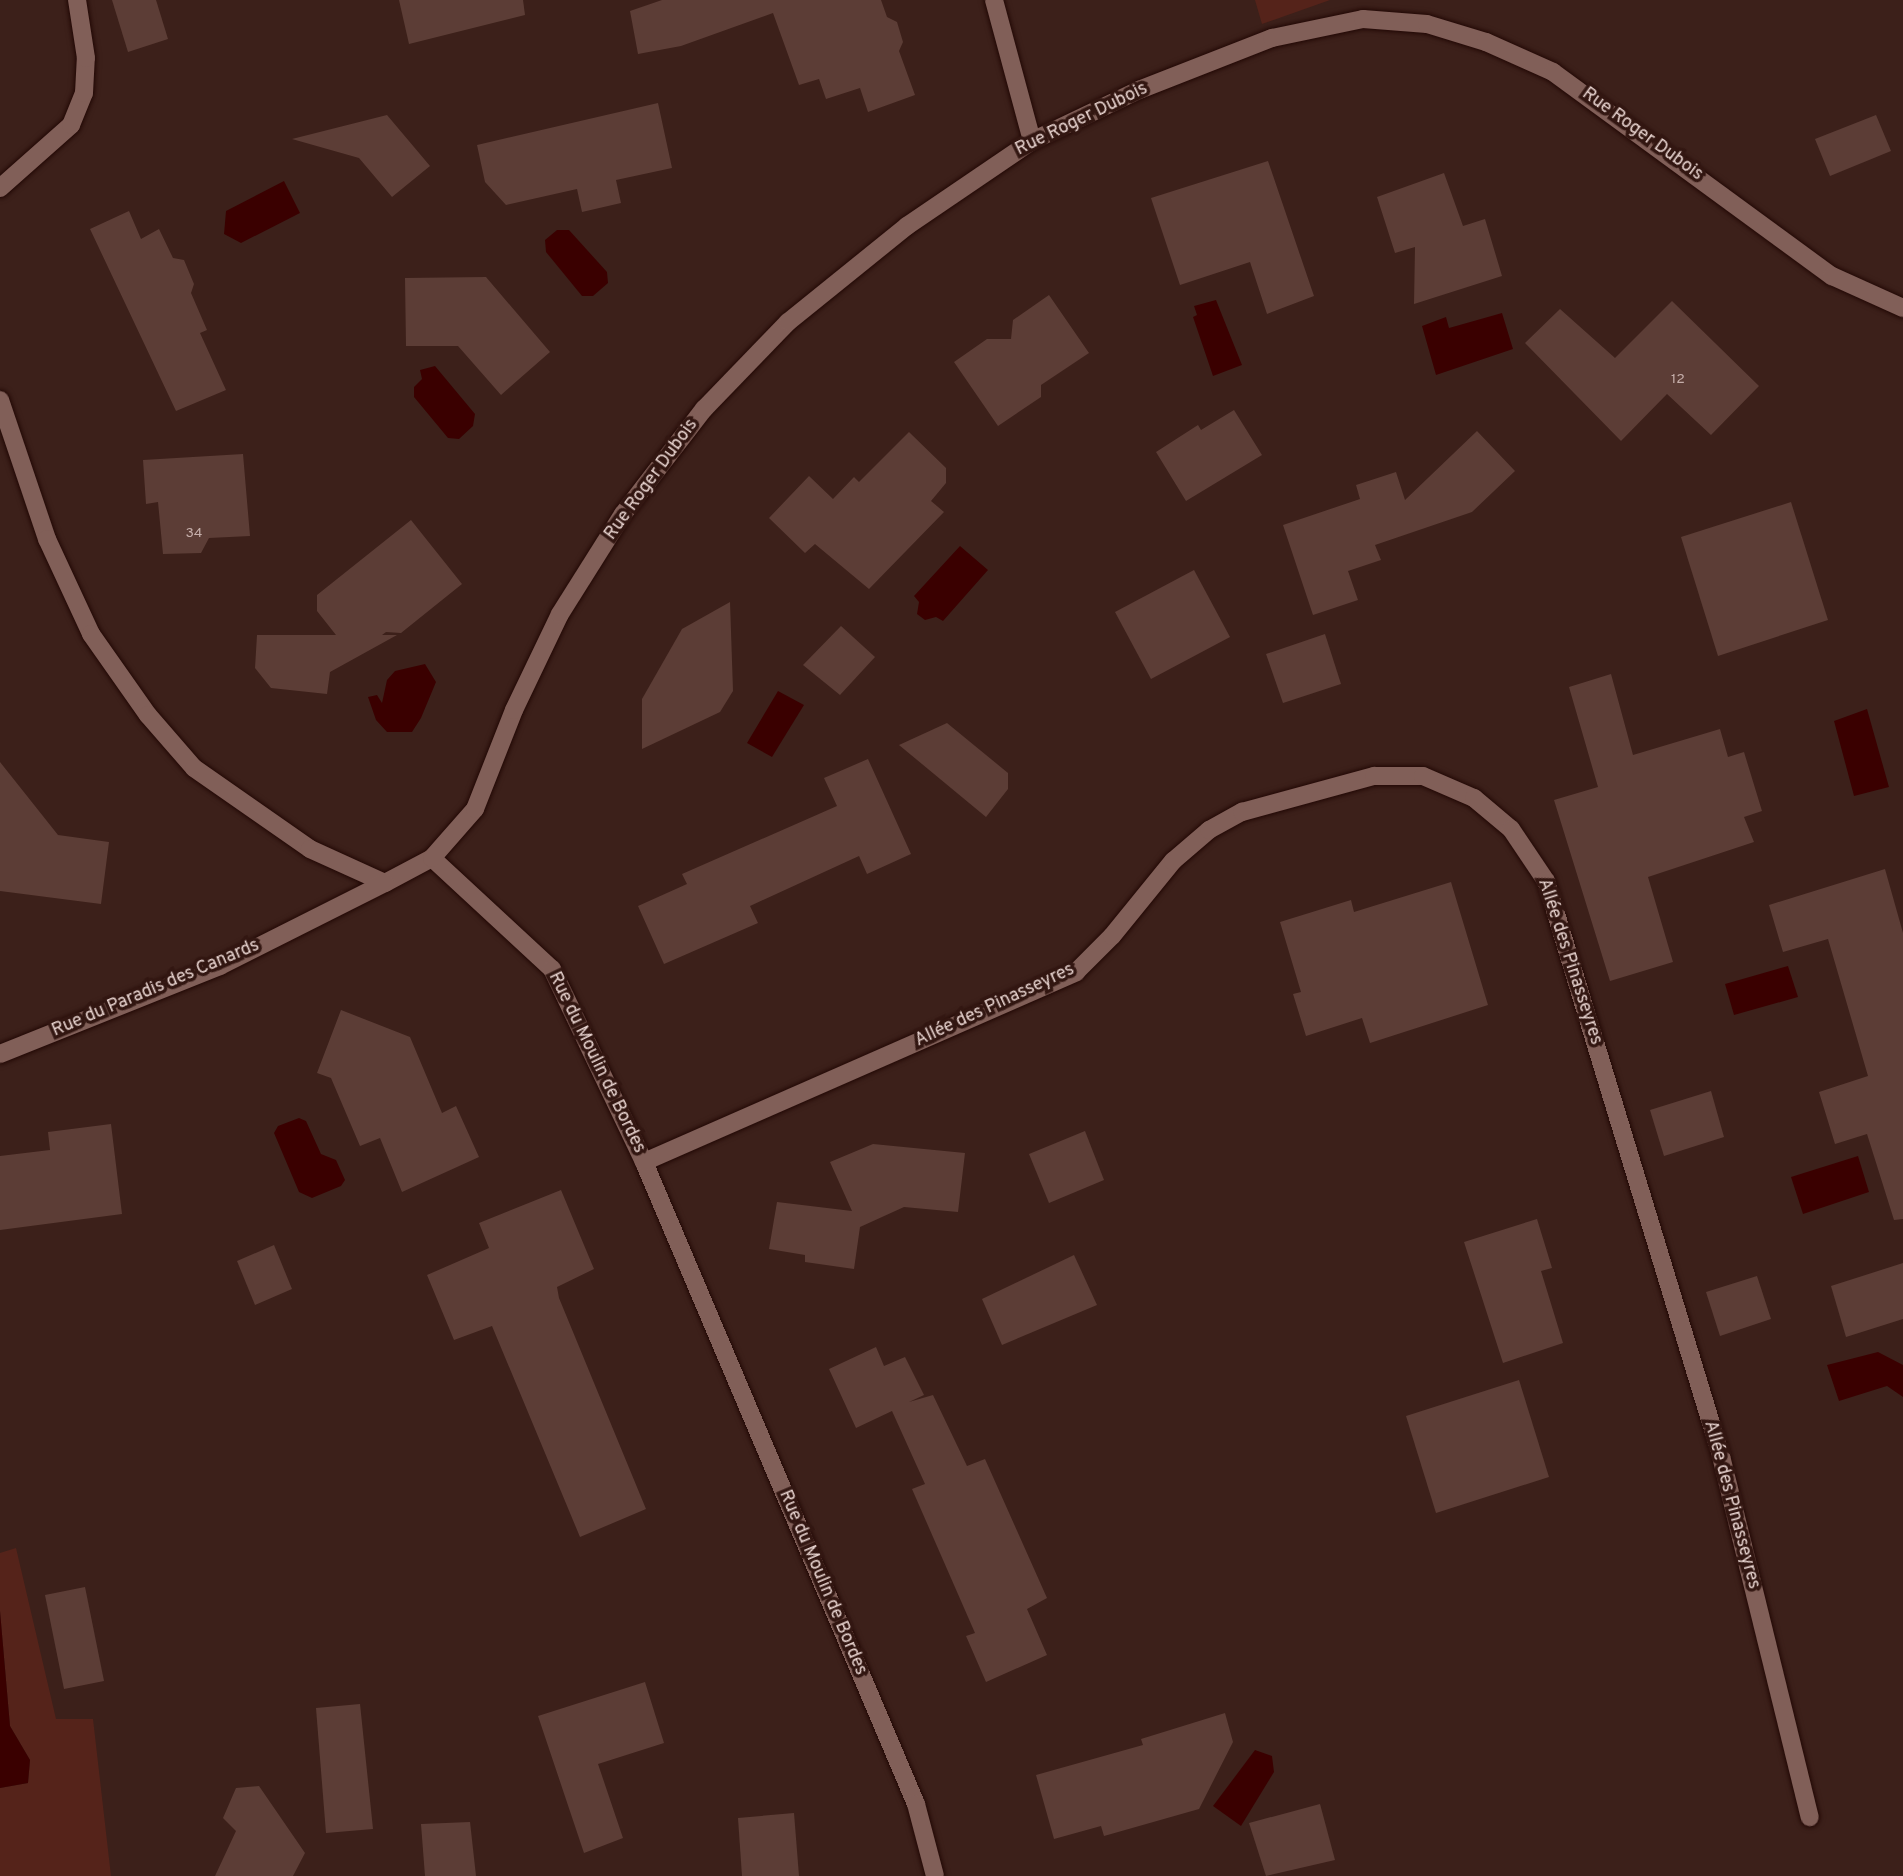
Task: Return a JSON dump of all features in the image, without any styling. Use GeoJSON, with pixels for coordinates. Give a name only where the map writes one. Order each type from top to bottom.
{"type":"FeatureCollection","features":[{"type":"Feature","properties":{"kind":"street"},"geometry":{"type":"LineString","coordinates":[[0,188],[71,125],[84,93],[86,58],[77,0]]}},
{"type":"Feature","properties":{"kind":"street"},"geometry":{"type":"LineString","coordinates":[[994,0],[1032,141]]}},
{"type":"Feature","properties":{"kind":"street","name":"Rue Roger Dubois"},"geometry":{"type":"LineString","coordinates":[[432,858],[475,809],[514,710],[560,614],[623,514],[705,409],[788,322],[908,226],[1032,141],[1139,90],[1272,38],[1363,19],[1427,24],[1486,42],[1553,72],[1832,276],[1903,308]]}},
{"type":"Feature","properties":{"kind":"street"},"geometry":{"type":"LineString","coordinates":[[0,401],[47,539],[86,622],[148,715],[194,768],[310,849],[385,883],[432,858]]}},
{"type":"Feature","properties":{"kind":"street","name":"Allée des Pinasseyres"},"geometry":{"type":"LineString","coordinates":[[644,1163],[1076,972],[1112,936],[1173,861],[1209,830],[1242,812],[1374,776],[1423,776],[1474,798],[1511,829],[1546,881],[1721,1456],[1810,1817]]}},
{"type":"Feature","properties":{"kind":"street","name":"Rue du Moulin de Bordes"},"geometry":{"type":"LineString","coordinates":[[432,858],[552,969],[644,1163],[916,1804],[935,1876]]}},
{"type":"Feature","properties":{"kind":"street","name":"Rue du Paradis des Canards"},"geometry":{"type":"LineString","coordinates":[[0,1054],[220,966],[385,883]]}},
{"type":"Feature","properties":{"kind":"shaded area"},"geometry":{"type":"Polygon","coordinates":[[[1255,0],[1330,0],[1262,24],[1255,0]]]}},
{"type":"Feature","properties":{"kind":"shaded area"},"geometry":{"type":"Polygon","coordinates":[[[284,181],[300,213],[241,243],[224,234],[226,211],[284,181]]]}},
{"type":"Feature","properties":{"kind":"shaded area"},"geometry":{"type":"Polygon","coordinates":[[[557,230],[569,230],[607,272],[608,283],[593,296],[582,296],[546,252],[545,240],[557,230]]]}},
{"type":"Feature","properties":{"kind":"shaded area"},"geometry":{"type":"Polygon","coordinates":[[[1216,300],[1242,365],[1213,376],[1193,317],[1197,315],[1194,306],[1216,300]]]}},
{"type":"Feature","properties":{"kind":"shaded area"},"geometry":{"type":"Polygon","coordinates":[[[1502,313],[1513,349],[1436,375],[1422,326],[1446,317],[1449,328],[1502,313]]]}},
{"type":"Feature","properties":{"kind":"shaded area"},"geometry":{"type":"Polygon","coordinates":[[[435,366],[475,414],[473,426],[459,439],[448,438],[414,397],[414,387],[422,379],[420,370],[435,366]]]}},
{"type":"Feature","properties":{"kind":"shaded area"},"geometry":{"type":"Polygon","coordinates":[[[960,546],[988,570],[943,621],[936,617],[925,620],[917,614],[919,602],[914,596],[960,546]]]}},
{"type":"Feature","properties":{"kind":"shaded area"},"geometry":{"type":"Polygon","coordinates":[[[425,664],[436,682],[421,718],[412,732],[387,732],[376,720],[368,697],[377,695],[382,703],[387,680],[395,671],[425,664]]]}},
{"type":"Feature","properties":{"kind":"shaded area"},"geometry":{"type":"Polygon","coordinates":[[[778,691],[804,705],[772,757],[747,743],[778,691]]]}},
{"type":"Feature","properties":{"kind":"shaded area"},"geometry":{"type":"Polygon","coordinates":[[[1867,709],[1889,787],[1854,796],[1834,721],[1867,709]]]}},
{"type":"Feature","properties":{"kind":"shaded area"},"geometry":{"type":"Polygon","coordinates":[[[1788,966],[1798,997],[1734,1015],[1725,984],[1788,966]]]}},
{"type":"Feature","properties":{"kind":"shaded area"},"geometry":{"type":"Polygon","coordinates":[[[299,1118],[306,1121],[321,1154],[336,1160],[345,1180],[341,1186],[312,1198],[299,1192],[274,1133],[278,1126],[299,1118]]]}},
{"type":"Feature","properties":{"kind":"shaded area"},"geometry":{"type":"Polygon","coordinates":[[[1858,1156],[1869,1192],[1803,1214],[1791,1177],[1858,1156]]]}},
{"type":"Feature","properties":{"kind":"shaded area"},"geometry":{"type":"Polygon","coordinates":[[[1878,1352],[1903,1365],[1903,1397],[1887,1386],[1839,1401],[1827,1365],[1878,1352]]]}},
{"type":"Feature","properties":{"kind":"shaded area"},"geometry":{"type":"Polygon","coordinates":[[[16,1548],[56,1719],[93,1719],[111,1876],[0,1876],[0,1788],[28,1783],[30,1760],[10,1726],[0,1611],[0,1553],[16,1548]]]}},
{"type":"Feature","properties":{"kind":"shaded area"},"geometry":{"type":"Polygon","coordinates":[[[0,1611],[10,1726],[30,1760],[28,1783],[0,1788],[0,1611]]]}},
{"type":"Feature","properties":{"kind":"shaded area"},"geometry":{"type":"Polygon","coordinates":[[[1255,1750],[1272,1756],[1274,1772],[1241,1826],[1213,1806],[1255,1750]]]}},
{"type":"Feature","properties":{"kind":"building"},"geometry":{"type":"Polygon","coordinates":[[[112,0],[156,0],[168,39],[128,52],[112,0]]]}},
{"type":"Feature","properties":{"kind":"building"},"geometry":{"type":"Polygon","coordinates":[[[399,0],[523,0],[525,15],[409,44],[399,0]]]}},
{"type":"Feature","properties":{"kind":"building"},"geometry":{"type":"Polygon","coordinates":[[[662,0],[881,0],[887,17],[897,22],[903,42],[899,51],[915,95],[868,112],[860,88],[826,99],[819,79],[799,85],[773,13],[681,46],[638,54],[630,11],[662,0]]]}},
{"type":"Feature","properties":{"kind":"building"},"geometry":{"type":"Polygon","coordinates":[[[658,103],[672,168],[616,180],[621,203],[582,212],[577,189],[506,205],[485,182],[477,145],[658,103]]]}},
{"type":"Feature","properties":{"kind":"building"},"geometry":{"type":"Polygon","coordinates":[[[387,115],[430,166],[392,197],[359,158],[292,139],[387,115]]]}},
{"type":"Feature","properties":{"kind":"building"},"geometry":{"type":"Polygon","coordinates":[[[1876,115],[1891,151],[1830,176],[1815,139],[1876,115]]]}},
{"type":"Feature","properties":{"kind":"building"},"geometry":{"type":"Polygon","coordinates":[[[1268,161],[1314,296],[1267,314],[1250,262],[1180,285],[1151,198],[1268,161]]]}},
{"type":"Feature","properties":{"kind":"building"},"geometry":{"type":"Polygon","coordinates":[[[1444,173],[1463,226],[1485,219],[1502,276],[1414,304],[1415,247],[1395,253],[1377,197],[1444,173]]]}},
{"type":"Feature","properties":{"kind":"building"},"geometry":{"type":"Polygon","coordinates":[[[129,211],[141,239],[159,229],[173,258],[184,260],[194,284],[191,293],[207,330],[200,333],[226,390],[176,411],[90,229],[129,211]]]}},
{"type":"Feature","properties":{"kind":"building"},"geometry":{"type":"Polygon","coordinates":[[[486,277],[550,352],[501,395],[458,346],[406,346],[405,278],[486,277]]]}},
{"type":"Feature","properties":{"kind":"building"},"geometry":{"type":"Polygon","coordinates":[[[1049,295],[1089,353],[1041,385],[1041,397],[998,426],[954,362],[987,339],[1011,339],[1013,320],[1049,295]]]}},
{"type":"Feature","properties":{"kind":"building"},"geometry":{"type":"Polygon","coordinates":[[[1672,301],[1759,386],[1711,435],[1667,394],[1621,441],[1525,343],[1560,309],[1615,358],[1672,301]]]}},
{"type":"Feature","properties":{"kind":"building"},"geometry":{"type":"Polygon","coordinates":[[[1234,410],[1262,455],[1186,501],[1156,452],[1198,425],[1201,430],[1234,410]]]}},
{"type":"Feature","properties":{"kind":"building"},"geometry":{"type":"Polygon","coordinates":[[[1477,431],[1515,471],[1472,512],[1375,545],[1381,560],[1348,571],[1358,600],[1313,615],[1283,525],[1360,499],[1356,485],[1396,472],[1405,500],[1477,431]]]}},
{"type":"Feature","properties":{"kind":"building"},"geometry":{"type":"Polygon","coordinates":[[[909,432],[946,468],[946,483],[931,501],[944,512],[869,589],[815,544],[805,553],[769,518],[809,476],[833,499],[854,477],[859,482],[909,432]]]}},
{"type":"Feature","properties":{"kind":"building"},"geometry":{"type":"Polygon","coordinates":[[[243,454],[250,536],[209,538],[201,553],[163,554],[158,502],[146,504],[143,460],[243,454]]]}},
{"type":"Feature","properties":{"kind":"building"},"geometry":{"type":"Polygon","coordinates":[[[1791,502],[1828,620],[1718,656],[1681,537],[1791,502]]]}},
{"type":"Feature","properties":{"kind":"building"},"geometry":{"type":"Polygon","coordinates":[[[411,520],[462,584],[401,633],[386,632],[382,635],[397,635],[330,672],[327,694],[271,688],[255,668],[257,635],[336,635],[317,611],[317,595],[411,520]]]}},
{"type":"Feature","properties":{"kind":"building"},"geometry":{"type":"Polygon","coordinates":[[[1194,570],[1230,637],[1151,679],[1115,612],[1194,570]]]}},
{"type":"Feature","properties":{"kind":"building"},"geometry":{"type":"Polygon","coordinates":[[[730,602],[733,691],[720,712],[642,749],[642,699],[682,629],[730,602]]]}},
{"type":"Feature","properties":{"kind":"building"},"geometry":{"type":"Polygon","coordinates":[[[841,626],[875,657],[840,695],[803,665],[841,626]]]}},
{"type":"Feature","properties":{"kind":"building"},"geometry":{"type":"Polygon","coordinates":[[[1325,634],[1341,684],[1283,703],[1266,654],[1325,634]]]}},
{"type":"Feature","properties":{"kind":"building"},"geometry":{"type":"Polygon","coordinates":[[[1611,674],[1633,755],[1720,729],[1728,757],[1744,752],[1762,811],[1744,817],[1754,842],[1648,877],[1673,962],[1610,981],[1554,800],[1598,787],[1569,687],[1611,674]]]}},
{"type":"Feature","properties":{"kind":"building"},"geometry":{"type":"Polygon","coordinates":[[[947,723],[1008,773],[1008,789],[986,817],[899,745],[947,723]]]}},
{"type":"Feature","properties":{"kind":"building"},"geometry":{"type":"Polygon","coordinates":[[[868,759],[911,854],[867,874],[859,856],[750,906],[758,923],[664,964],[638,906],[687,884],[682,874],[837,806],[824,778],[868,759]]]}},
{"type":"Feature","properties":{"kind":"building"},"geometry":{"type":"Polygon","coordinates":[[[0,762],[58,835],[109,842],[101,904],[0,891],[0,762]]]}},
{"type":"Feature","properties":{"kind":"building"},"geometry":{"type":"Polygon","coordinates":[[[1885,869],[1903,933],[1903,1219],[1894,1220],[1867,1134],[1835,1144],[1819,1092],[1868,1076],[1828,939],[1783,952],[1769,905],[1885,869]]]}},
{"type":"Feature","properties":{"kind":"building"},"geometry":{"type":"Polygon","coordinates":[[[1451,882],[1488,1005],[1370,1043],[1362,1018],[1306,1036],[1293,994],[1301,992],[1280,922],[1351,900],[1354,912],[1451,882]]]}},
{"type":"Feature","properties":{"kind":"building"},"geometry":{"type":"Polygon","coordinates":[[[341,1010],[410,1037],[442,1113],[456,1106],[479,1157],[402,1192],[380,1138],[360,1146],[331,1078],[317,1073],[341,1010]]]}},
{"type":"Feature","properties":{"kind":"building"},"geometry":{"type":"Polygon","coordinates":[[[1711,1091],[1724,1137],[1664,1156],[1650,1110],[1711,1091]]]}},
{"type":"Feature","properties":{"kind":"building"},"geometry":{"type":"Polygon","coordinates":[[[111,1124],[122,1214],[0,1230],[0,1156],[50,1150],[48,1132],[111,1124]]]}},
{"type":"Feature","properties":{"kind":"building"},"geometry":{"type":"Polygon","coordinates":[[[1085,1131],[1104,1180],[1049,1203],[1029,1154],[1085,1131]]]}},
{"type":"Feature","properties":{"kind":"building"},"geometry":{"type":"Polygon","coordinates":[[[873,1144],[965,1153],[958,1212],[904,1207],[860,1227],[854,1269],[805,1262],[805,1255],[769,1249],[777,1202],[852,1211],[830,1162],[873,1144]]]}},
{"type":"Feature","properties":{"kind":"building"},"geometry":{"type":"Polygon","coordinates":[[[561,1190],[594,1269],[557,1287],[559,1298],[646,1509],[580,1537],[492,1326],[454,1340],[427,1275],[489,1248],[479,1223],[561,1190]]]}},
{"type":"Feature","properties":{"kind":"building"},"geometry":{"type":"Polygon","coordinates":[[[1537,1219],[1552,1268],[1541,1271],[1563,1343],[1503,1363],[1464,1242],[1537,1219]]]}},
{"type":"Feature","properties":{"kind":"building"},"geometry":{"type":"Polygon","coordinates":[[[274,1245],[292,1289],[255,1305],[237,1261],[274,1245]]]}},
{"type":"Feature","properties":{"kind":"building"},"geometry":{"type":"Polygon","coordinates":[[[1074,1255],[1097,1305],[1002,1345],[982,1299],[1074,1255]]]}},
{"type":"Feature","properties":{"kind":"building"},"geometry":{"type":"Polygon","coordinates":[[[1903,1263],[1903,1319],[1846,1337],[1831,1286],[1903,1263]]]}},
{"type":"Feature","properties":{"kind":"building"},"geometry":{"type":"Polygon","coordinates":[[[1757,1276],[1771,1319],[1720,1336],[1706,1292],[1757,1276]]]}},
{"type":"Feature","properties":{"kind":"building"},"geometry":{"type":"Polygon","coordinates":[[[876,1347],[884,1366],[905,1357],[924,1395],[909,1402],[933,1395],[967,1466],[985,1459],[1047,1598],[1027,1609],[1047,1655],[986,1682],[966,1636],[975,1633],[912,1489],[925,1484],[892,1411],[856,1428],[829,1369],[876,1347]]]}},
{"type":"Feature","properties":{"kind":"building"},"geometry":{"type":"Polygon","coordinates":[[[1519,1380],[1549,1477],[1436,1513],[1406,1416],[1519,1380]]]}},
{"type":"Feature","properties":{"kind":"building"},"geometry":{"type":"Polygon","coordinates":[[[85,1587],[104,1681],[64,1689],[45,1595],[85,1587]]]}},
{"type":"Feature","properties":{"kind":"building"},"geometry":{"type":"Polygon","coordinates":[[[645,1682],[664,1743],[598,1764],[623,1838],[584,1853],[538,1716],[645,1682]]]}},
{"type":"Feature","properties":{"kind":"building"},"geometry":{"type":"Polygon","coordinates":[[[360,1704],[373,1829],[326,1833],[316,1708],[360,1704]]]}},
{"type":"Feature","properties":{"kind":"building"},"geometry":{"type":"Polygon","coordinates":[[[1225,1713],[1233,1742],[1199,1809],[1104,1836],[1101,1826],[1054,1839],[1036,1775],[1143,1745],[1141,1739],[1225,1713]]]}},
{"type":"Feature","properties":{"kind":"building"},"geometry":{"type":"Polygon","coordinates":[[[259,1786],[305,1853],[293,1876],[215,1876],[236,1831],[223,1818],[236,1788],[259,1786]]]}},
{"type":"Feature","properties":{"kind":"building"},"geometry":{"type":"Polygon","coordinates":[[[1320,1804],[1335,1860],[1266,1876],[1249,1823],[1320,1804]]]}},
{"type":"Feature","properties":{"kind":"building"},"geometry":{"type":"Polygon","coordinates":[[[794,1813],[799,1876],[742,1876],[738,1818],[794,1813]]]}},
{"type":"Feature","properties":{"kind":"building"},"geometry":{"type":"Polygon","coordinates":[[[470,1822],[476,1876],[425,1876],[421,1824],[470,1822]]]}}]}
